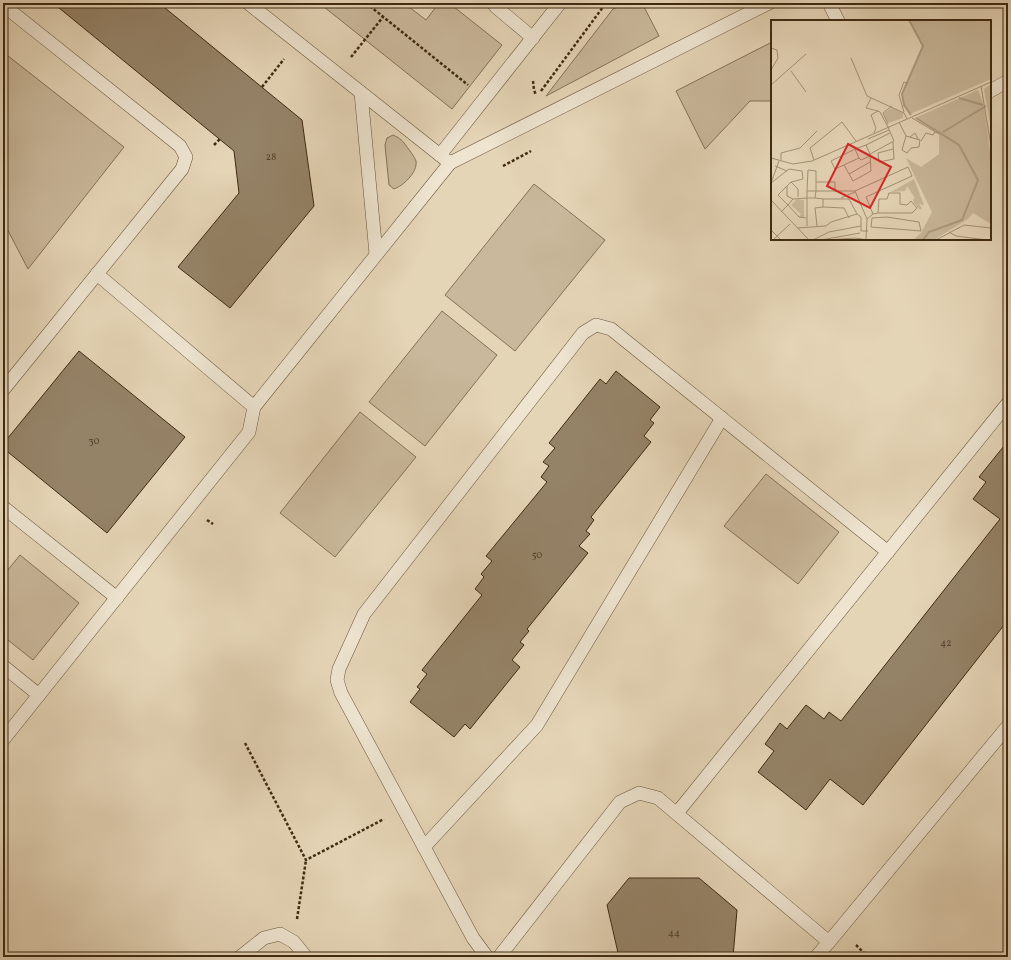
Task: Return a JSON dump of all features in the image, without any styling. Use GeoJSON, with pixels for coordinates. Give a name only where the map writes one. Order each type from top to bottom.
{"type":"FeatureCollection","features":[{"type":"Feature","properties":{"kind":"lane"},"geometry":{"type":"LineString","coordinates":[[248,3],[445,159]]}},
{"type":"Feature","properties":{"kind":"lane"},"geometry":{"type":"LineString","coordinates":[[493,3],[533,38]]}},
{"type":"Feature","properties":{"kind":"lane"},"geometry":{"type":"LineString","coordinates":[[3,740],[249,432],[254,407],[376,254],[560,3]]}},
{"type":"Feature","properties":{"kind":"lane"},"geometry":{"type":"LineString","coordinates":[[445,159],[769,3]]}},
{"type":"Feature","properties":{"kind":"lane"},"geometry":{"type":"LineString","coordinates":[[829,3],[838,20]]}},
{"type":"Feature","properties":{"kind":"lane"},"geometry":{"type":"LineString","coordinates":[[3,5],[180,146],[186,157],[182,169],[3,390]]}},
{"type":"Feature","properties":{"kind":"lane"},"geometry":{"type":"LineString","coordinates":[[991,90],[1008,81]]}},
{"type":"Feature","properties":{"kind":"lane"},"geometry":{"type":"LineString","coordinates":[[361,93],[376,254]]}},
{"type":"Feature","properties":{"kind":"lane"},"geometry":{"type":"LineString","coordinates":[[97,274],[254,407]]}},
{"type":"Feature","properties":{"kind":"lane"},"geometry":{"type":"LineString","coordinates":[[487,957],[474,938],[424,847],[341,693],[337,680],[339,669],[364,614],[583,334],[596,325],[611,329],[888,552]]}},
{"type":"Feature","properties":{"kind":"lane"},"geometry":{"type":"LineString","coordinates":[[677,813],[1008,403]]}},
{"type":"Feature","properties":{"kind":"lane"},"geometry":{"type":"LineString","coordinates":[[424,847],[537,725],[722,418]]}},
{"type":"Feature","properties":{"kind":"lane"},"geometry":{"type":"LineString","coordinates":[[3,506],[117,598]]}},
{"type":"Feature","properties":{"kind":"lane"},"geometry":{"type":"LineString","coordinates":[[3,666],[39,695]]}},
{"type":"Feature","properties":{"kind":"lane"},"geometry":{"type":"LineString","coordinates":[[816,957],[1008,726]]}},
{"type":"Feature","properties":{"kind":"lane"},"geometry":{"type":"LineString","coordinates":[[499,957],[620,802],[639,793],[658,798],[829,942]]}},
{"type":"Feature","properties":{"kind":"lane"},"geometry":{"type":"LineString","coordinates":[[240,957],[264,938],[280,934],[294,942],[306,957]]}},
{"type":"Feature","properties":{"kind":"path"},"geometry":{"type":"LineString","coordinates":[[366,3],[473,89]]}},
{"type":"Feature","properties":{"kind":"path"},"geometry":{"type":"LineString","coordinates":[[533,82],[537,97],[606,3]]}},
{"type":"Feature","properties":{"kind":"path"},"geometry":{"type":"LineString","coordinates":[[348,61],[383,17]]}},
{"type":"Feature","properties":{"kind":"path"},"geometry":{"type":"LineString","coordinates":[[262,87],[287,56]]}},
{"type":"Feature","properties":{"kind":"path"},"geometry":{"type":"LineString","coordinates":[[214,145],[220,139]]}},
{"type":"Feature","properties":{"kind":"path"},"geometry":{"type":"LineString","coordinates":[[502,166],[531,151]]}},
{"type":"Feature","properties":{"kind":"path"},"geometry":{"type":"LineString","coordinates":[[245,743],[306,860],[294,942]]}},
{"type":"Feature","properties":{"kind":"path"},"geometry":{"type":"LineString","coordinates":[[306,860],[404,809]]}},
{"type":"Feature","properties":{"kind":"shaded area"},"geometry":{"type":"Polygon","coordinates":[[[319,3],[404,3],[426,20],[439,3],[449,3],[502,45],[452,109],[319,3]]]}},
{"type":"Feature","properties":{"kind":"shaded area"},"geometry":{"type":"Polygon","coordinates":[[[626,3],[642,3],[659,36],[546,96],[613,9],[626,3]]]}},
{"type":"Feature","properties":{"kind":"shaded area"},"geometry":{"type":"Polygon","coordinates":[[[771,43],[771,101],[750,101],[705,149],[676,91],[771,43]]]}},
{"type":"Feature","properties":{"kind":"shaded area"},"geometry":{"type":"Polygon","coordinates":[[[3,52],[124,147],[28,269],[3,221],[3,52]]]}},
{"type":"Feature","properties":{"kind":"shaded area"},"geometry":{"type":"Polygon","coordinates":[[[393,135],[403,141],[416,161],[415,170],[409,178],[402,185],[394,189],[389,185],[385,145],[387,138],[393,135]]]}},
{"type":"Feature","properties":{"kind":"shaded area"},"geometry":{"type":"Polygon","coordinates":[[[534,184],[605,240],[515,351],[445,295],[534,184]]]}},
{"type":"Feature","properties":{"kind":"shaded area"},"geometry":{"type":"Polygon","coordinates":[[[442,311],[497,355],[425,446],[369,402],[442,311]]]}},
{"type":"Feature","properties":{"kind":"shaded area"},"geometry":{"type":"Polygon","coordinates":[[[360,412],[416,457],[335,557],[280,513],[360,412]]]}},
{"type":"Feature","properties":{"kind":"shaded area"},"geometry":{"type":"Polygon","coordinates":[[[766,474],[839,532],[798,584],[724,526],[766,474]]]}},
{"type":"Feature","properties":{"kind":"shaded area"},"geometry":{"type":"Polygon","coordinates":[[[20,555],[79,603],[33,660],[3,636],[3,576],[20,555]]]}},
{"type":"Feature","properties":{"kind":"building"},"geometry":{"type":"Polygon","coordinates":[[[53,3],[159,3],[302,120],[314,206],[230,308],[178,267],[239,193],[234,151],[53,3]]]}},
{"type":"Feature","properties":{"kind":"building"},"geometry":{"type":"Polygon","coordinates":[[[79,351],[185,437],[107,533],[3,448],[3,444],[79,351]]]}},
{"type":"Feature","properties":{"kind":"building"},"geometry":{"type":"Polygon","coordinates":[[[616,371],[660,407],[650,420],[654,423],[644,436],[651,442],[591,517],[594,520],[586,531],[590,534],[579,546],[588,553],[527,629],[529,631],[520,642],[524,645],[512,660],[520,667],[470,729],[465,724],[454,737],[410,702],[420,689],[417,687],[427,674],[422,670],[482,595],[475,589],[484,577],[481,574],[492,561],[486,556],[547,482],[541,477],[549,466],[543,462],[555,448],[549,443],[600,379],[606,384],[616,371]]]}},
{"type":"Feature","properties":{"kind":"building"},"geometry":{"type":"Polygon","coordinates":[[[1008,441],[1008,620],[863,805],[830,779],[806,810],[758,772],[774,751],[765,744],[780,723],[787,729],[806,705],[824,719],[829,712],[841,721],[1000,519],[973,499],[986,482],[979,477],[1008,441]]]}},
{"type":"Feature","properties":{"kind":"building"},"geometry":{"type":"Polygon","coordinates":[[[629,878],[699,878],[737,910],[733,957],[619,957],[607,905],[629,878]]]}}]}
